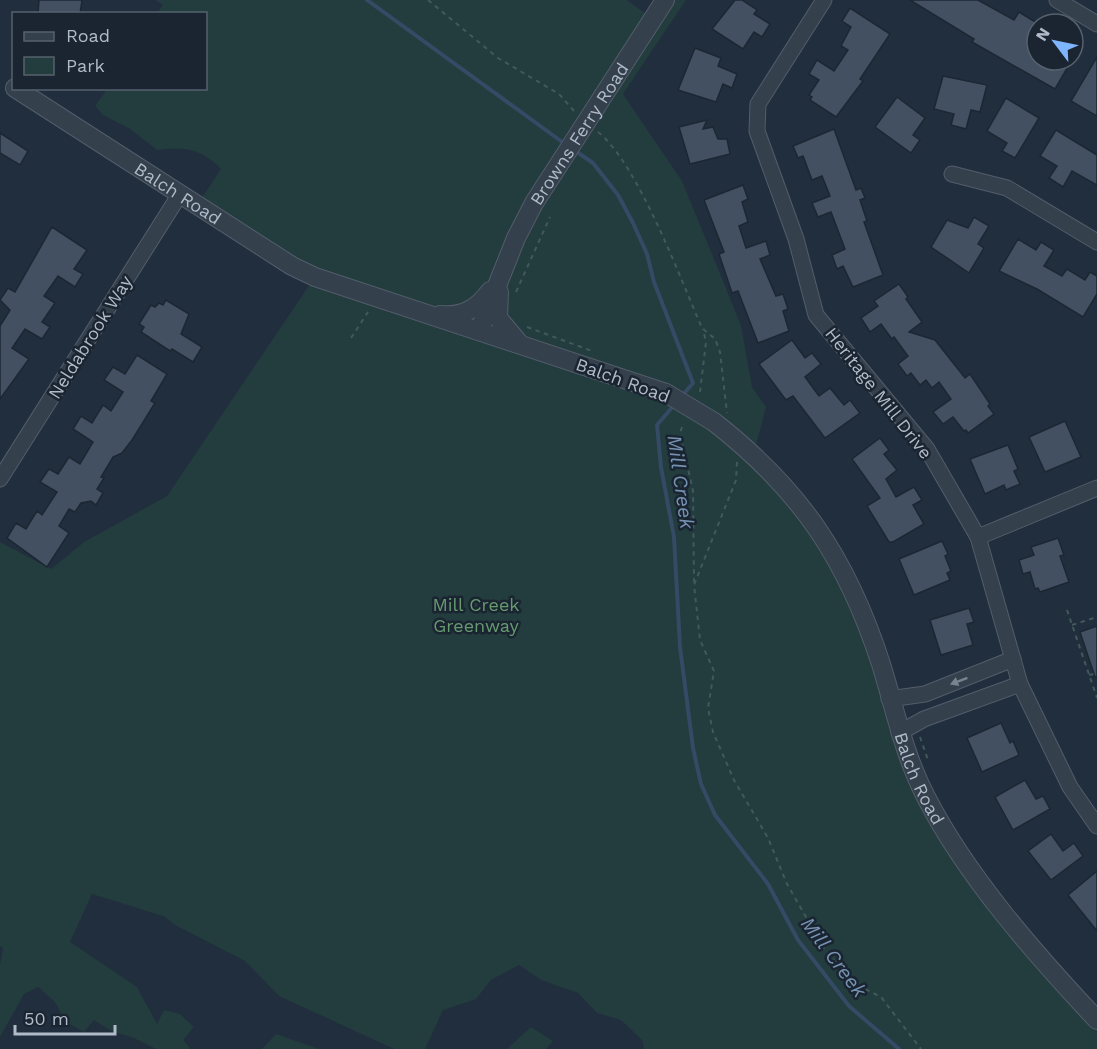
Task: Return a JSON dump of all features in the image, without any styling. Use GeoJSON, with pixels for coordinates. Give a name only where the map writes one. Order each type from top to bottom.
{"type":"FeatureCollection","features":[{"type":"Feature","properties":{"kind":"street","name":"Browns Ferry Road"},"geometry":{"type":"LineString","coordinates":[[479,331],[534,203],[665,0]]}},
{"type":"Feature","properties":{"kind":"street","name":"Heritage Mill Drive"},"geometry":{"type":"LineString","coordinates":[[824,0],[758,104],[757,131],[796,239],[816,315],[927,449],[978,537],[1020,684],[1070,787],[1097,826]]}},
{"type":"Feature","properties":{"kind":"street"},"geometry":{"type":"LineString","coordinates":[[1057,0],[1097,24]]}},
{"type":"Feature","properties":{"kind":"street","name":"Balch Road"},"geometry":{"type":"LineString","coordinates":[[17,90],[292,266],[315,278],[666,393],[721,419],[796,498],[826,540],[856,596],[882,666],[899,733],[926,798],[982,885],[1097,1020]]}},
{"type":"Feature","properties":{"kind":"street"},"geometry":{"type":"LineString","coordinates":[[952,174],[1007,188],[1097,242]]}},
{"type":"Feature","properties":{"kind":"street","name":"Neldabrook Way"},"geometry":{"type":"LineString","coordinates":[[0,479],[180,194]]}},
{"type":"Feature","properties":{"kind":"street","name":"Browns Ferry Road"},"geometry":{"type":"LineString","coordinates":[[426,314],[454,317],[479,306],[503,273]]}},
{"type":"Feature","properties":{"kind":"street","name":"Browns Ferry Road"},"geometry":{"type":"LineString","coordinates":[[503,273],[497,303],[498,318],[505,330],[522,345]]}},
{"type":"Feature","properties":{"kind":"street"},"geometry":{"type":"LineString","coordinates":[[978,537],[1097,488]]}},
{"type":"Feature","properties":{"kind":"street"},"geometry":{"type":"LineString","coordinates":[[889,699],[925,694],[1013,659]]}},
{"type":"Feature","properties":{"kind":"street"},"geometry":{"type":"LineString","coordinates":[[899,733],[924,719],[1020,684]]}},
{"type":"Feature","properties":{"kind":"path"},"geometry":{"type":"LineString","coordinates":[[428,0],[498,58],[559,94],[584,126],[614,147],[656,224],[702,328],[706,342],[700,392]]}},
{"type":"Feature","properties":{"kind":"path"},"geometry":{"type":"LineString","coordinates":[[514,296],[550,218]]}},
{"type":"Feature","properties":{"kind":"path"},"geometry":{"type":"LineString","coordinates":[[521,323],[593,351]]}},
{"type":"Feature","properties":{"kind":"path"},"geometry":{"type":"LineString","coordinates":[[702,328],[716,339],[720,352],[721,419]]}},
{"type":"Feature","properties":{"kind":"path"},"geometry":{"type":"LineString","coordinates":[[682,427],[680,433],[693,491],[694,585],[700,640],[714,671],[709,699],[710,721],[734,780],[768,838],[797,903],[825,950],[855,984],[881,998],[921,1049]]}},
{"type":"Feature","properties":{"kind":"path"},"geometry":{"type":"LineString","coordinates":[[694,585],[736,480],[739,466],[733,455]]}},
{"type":"Feature","properties":{"kind":"path"},"geometry":{"type":"LineString","coordinates":[[1066,610],[1097,698]]}},
{"type":"Feature","properties":{"kind":"path"},"geometry":{"type":"LineString","coordinates":[[1072,626],[1097,617]]}},
{"type":"Feature","properties":{"kind":"path"},"geometry":{"type":"LineString","coordinates":[[1089,675],[1097,673]]}},
{"type":"Feature","properties":{"kind":"path"},"geometry":{"type":"LineString","coordinates":[[919,732],[931,769]]}},
{"type":"Feature","properties":{"kind":"green space","name":"Mill Creek Greenway"},"geometry":{"type":"Polygon","coordinates":[[[155,0],[627,0],[653,19],[617,88],[675,0],[686,0],[623,94],[682,181],[741,325],[752,387],[766,407],[754,453],[826,540],[899,733],[982,885],[1097,1020],[1097,1049],[644,1049],[642,1040],[621,1020],[597,1013],[578,993],[541,980],[519,965],[491,980],[476,999],[443,1010],[425,1049],[394,1049],[279,996],[245,961],[177,926],[163,916],[92,894],[70,942],[137,987],[157,1024],[164,1010],[180,1014],[194,1027],[183,1040],[191,1049],[156,1049],[134,1038],[111,1031],[94,1020],[84,1032],[66,1022],[55,1002],[38,987],[24,994],[0,1037],[0,965],[3,948],[0,946],[0,542],[51,569],[84,542],[167,496],[314,278],[197,205],[221,169],[214,162],[192,150],[176,148],[157,150],[130,129],[103,115],[95,106],[106,90],[207,90],[207,12],[158,12],[163,5],[155,0]]]}},
{"type":"Feature","properties":{"kind":"green space"},"geometry":{"type":"Polygon","coordinates":[[[531,1027],[553,1041],[546,1049],[507,1049],[531,1027]]]}},
{"type":"Feature","properties":{"kind":"green space"},"geometry":{"type":"Polygon","coordinates":[[[276,1034],[319,1049],[262,1049],[276,1034]]]}},
{"type":"Feature","properties":{"kind":"building"},"geometry":{"type":"Polygon","coordinates":[[[39,0],[82,0],[80,12],[38,12],[39,0]]]}},
{"type":"Feature","properties":{"kind":"building"},"geometry":{"type":"Polygon","coordinates":[[[735,0],[742,0],[757,10],[754,14],[770,24],[762,37],[754,32],[743,49],[712,29],[735,0]]]}},
{"type":"Feature","properties":{"kind":"building"},"geometry":{"type":"Polygon","coordinates":[[[910,0],[978,0],[1014,20],[1019,12],[1025,16],[1025,72],[1065,72],[1055,89],[972,42],[974,39],[910,0]]]}},
{"type":"Feature","properties":{"kind":"building"},"geometry":{"type":"Polygon","coordinates":[[[850,8],[890,34],[860,79],[863,81],[836,117],[810,100],[812,97],[809,95],[819,80],[809,74],[817,60],[834,71],[848,50],[841,46],[851,27],[842,21],[850,8]]]}},
{"type":"Feature","properties":{"kind":"building"},"geometry":{"type":"Polygon","coordinates":[[[695,48],[721,58],[718,66],[737,74],[732,88],[723,84],[716,102],[678,90],[695,48]]]}},
{"type":"Feature","properties":{"kind":"building"},"geometry":{"type":"Polygon","coordinates":[[[1097,57],[1097,116],[1071,101],[1097,57]]]}},
{"type":"Feature","properties":{"kind":"building"},"geometry":{"type":"Polygon","coordinates":[[[943,76],[987,85],[980,112],[971,110],[966,129],[951,125],[954,114],[934,109],[943,76]]]}},
{"type":"Feature","properties":{"kind":"building"},"geometry":{"type":"Polygon","coordinates":[[[897,97],[925,118],[913,135],[920,140],[911,153],[875,127],[897,97]]]}},
{"type":"Feature","properties":{"kind":"building"},"geometry":{"type":"Polygon","coordinates":[[[1006,98],[1039,118],[1015,158],[1002,151],[1007,143],[987,131],[1006,98]]]}},
{"type":"Feature","properties":{"kind":"building"},"geometry":{"type":"Polygon","coordinates":[[[707,120],[703,129],[713,127],[718,139],[727,139],[730,154],[690,164],[679,127],[707,120]]]}},
{"type":"Feature","properties":{"kind":"building"},"geometry":{"type":"Polygon","coordinates":[[[834,129],[856,190],[861,188],[865,198],[860,200],[867,221],[864,222],[883,275],[853,287],[843,266],[837,269],[832,255],[845,249],[831,212],[818,217],[812,203],[830,196],[822,176],[812,180],[803,156],[798,158],[793,146],[834,129]]]}},
{"type":"Feature","properties":{"kind":"building"},"geometry":{"type":"Polygon","coordinates":[[[1056,130],[1097,155],[1097,185],[1072,171],[1063,187],[1049,178],[1057,166],[1040,156],[1056,130]]]}},
{"type":"Feature","properties":{"kind":"building"},"geometry":{"type":"Polygon","coordinates":[[[0,133],[28,151],[20,165],[0,153],[0,133]]]}},
{"type":"Feature","properties":{"kind":"building"},"geometry":{"type":"Polygon","coordinates":[[[743,185],[748,199],[742,202],[748,222],[739,226],[746,248],[766,241],[770,255],[760,259],[776,296],[783,294],[788,309],[783,311],[789,331],[758,343],[738,291],[732,293],[719,254],[724,252],[704,200],[743,185]]]}},
{"type":"Feature","properties":{"kind":"building"},"geometry":{"type":"Polygon","coordinates":[[[974,217],[989,226],[978,244],[984,248],[969,273],[931,247],[947,220],[968,228],[974,217]]]}},
{"type":"Feature","properties":{"kind":"building"},"geometry":{"type":"Polygon","coordinates":[[[52,227],[87,250],[74,269],[83,274],[75,287],[58,276],[44,296],[55,303],[42,322],[50,327],[42,339],[25,329],[12,348],[29,359],[0,399],[0,326],[10,310],[0,300],[8,288],[15,292],[52,227]]]}},
{"type":"Feature","properties":{"kind":"building"},"geometry":{"type":"Polygon","coordinates":[[[1018,239],[1036,250],[1041,242],[1054,250],[1044,266],[1062,276],[1067,269],[1085,280],[1090,272],[1097,276],[1097,294],[1083,317],[1037,289],[999,271],[1018,239]]]}},
{"type":"Feature","properties":{"kind":"building"},"geometry":{"type":"Polygon","coordinates":[[[899,284],[922,322],[909,332],[935,340],[965,378],[970,374],[990,404],[988,406],[994,414],[968,433],[953,417],[943,424],[933,412],[951,399],[939,382],[932,388],[926,380],[920,385],[911,373],[907,376],[898,364],[908,356],[894,337],[892,339],[881,324],[870,332],[861,318],[878,306],[874,301],[899,284]]]}},
{"type":"Feature","properties":{"kind":"building"},"geometry":{"type":"Polygon","coordinates":[[[166,300],[189,314],[181,334],[202,347],[193,362],[172,349],[170,351],[141,332],[144,327],[139,324],[151,305],[155,307],[159,303],[163,305],[166,300]]]}},
{"type":"Feature","properties":{"kind":"building"},"geometry":{"type":"Polygon","coordinates":[[[792,340],[805,358],[812,353],[821,364],[805,377],[819,396],[830,388],[844,405],[850,400],[860,413],[825,438],[793,396],[786,400],[759,364],[792,340]]]}},
{"type":"Feature","properties":{"kind":"building"},"geometry":{"type":"Polygon","coordinates":[[[137,355],[167,374],[151,401],[155,403],[132,440],[122,453],[113,457],[101,477],[104,478],[97,489],[103,493],[96,505],[91,501],[81,503],[75,512],[69,509],[59,526],[69,533],[47,567],[7,538],[16,523],[26,529],[37,511],[42,515],[57,492],[40,482],[49,469],[58,474],[69,457],[80,464],[93,442],[73,429],[81,416],[92,423],[103,405],[111,411],[123,392],[104,380],[113,367],[125,374],[137,355]]]}},
{"type":"Feature","properties":{"kind":"building"},"geometry":{"type":"Polygon","coordinates":[[[1065,421],[1081,457],[1045,472],[1029,437],[1065,421]]]}},
{"type":"Feature","properties":{"kind":"building"},"geometry":{"type":"Polygon","coordinates":[[[880,438],[889,450],[884,454],[897,470],[886,479],[896,497],[914,487],[922,500],[913,505],[924,524],[893,542],[889,542],[867,506],[880,498],[852,459],[880,438]]]}},
{"type":"Feature","properties":{"kind":"building"},"geometry":{"type":"Polygon","coordinates":[[[1008,445],[1018,469],[1014,471],[1020,484],[1006,490],[1004,485],[985,494],[970,459],[1008,445]]]}},
{"type":"Feature","properties":{"kind":"building"},"geometry":{"type":"Polygon","coordinates":[[[1058,538],[1064,555],[1060,556],[1069,582],[1040,592],[1038,588],[1035,589],[1030,572],[1023,574],[1019,560],[1034,555],[1031,547],[1058,538]]]}},
{"type":"Feature","properties":{"kind":"building"},"geometry":{"type":"Polygon","coordinates":[[[942,541],[948,554],[945,556],[951,571],[947,573],[950,580],[914,595],[899,559],[942,541]]]}},
{"type":"Feature","properties":{"kind":"building"},"geometry":{"type":"Polygon","coordinates":[[[969,608],[974,622],[967,624],[973,645],[941,655],[930,620],[969,608]]]}},
{"type":"Feature","properties":{"kind":"building"},"geometry":{"type":"Polygon","coordinates":[[[1097,626],[1097,677],[1095,677],[1080,632],[1097,626]]]}},
{"type":"Feature","properties":{"kind":"building"},"geometry":{"type":"Polygon","coordinates":[[[1001,723],[1010,743],[1013,741],[1019,755],[982,772],[967,738],[1001,723]]]}},
{"type":"Feature","properties":{"kind":"building"},"geometry":{"type":"Polygon","coordinates":[[[1025,780],[1036,799],[1043,796],[1050,809],[1013,830],[995,797],[1025,780]]]}},
{"type":"Feature","properties":{"kind":"building"},"geometry":{"type":"Polygon","coordinates":[[[1051,834],[1063,851],[1074,843],[1083,856],[1051,880],[1028,851],[1051,834]]]}},
{"type":"Feature","properties":{"kind":"building"},"geometry":{"type":"Polygon","coordinates":[[[1097,871],[1097,931],[1068,895],[1097,871]]]}},
{"type":"Feature","properties":{"kind":"waterway","name":"Mill Creek"},"geometry":{"type":"LineString","coordinates":[[367,0],[565,144]]}},
{"type":"Feature","properties":{"kind":"waterway","name":"Mill Creek"},"geometry":{"type":"LineString","coordinates":[[574,150],[593,163],[618,195],[647,254],[654,282],[693,383],[682,396]]}},
{"type":"Feature","properties":{"kind":"waterway","name":"Mill Creek"},"geometry":{"type":"LineString","coordinates":[[675,404],[657,425],[661,467],[674,537],[680,647],[693,748],[701,784],[715,815],[768,884],[798,940],[849,1006],[899,1049]]}}]}
